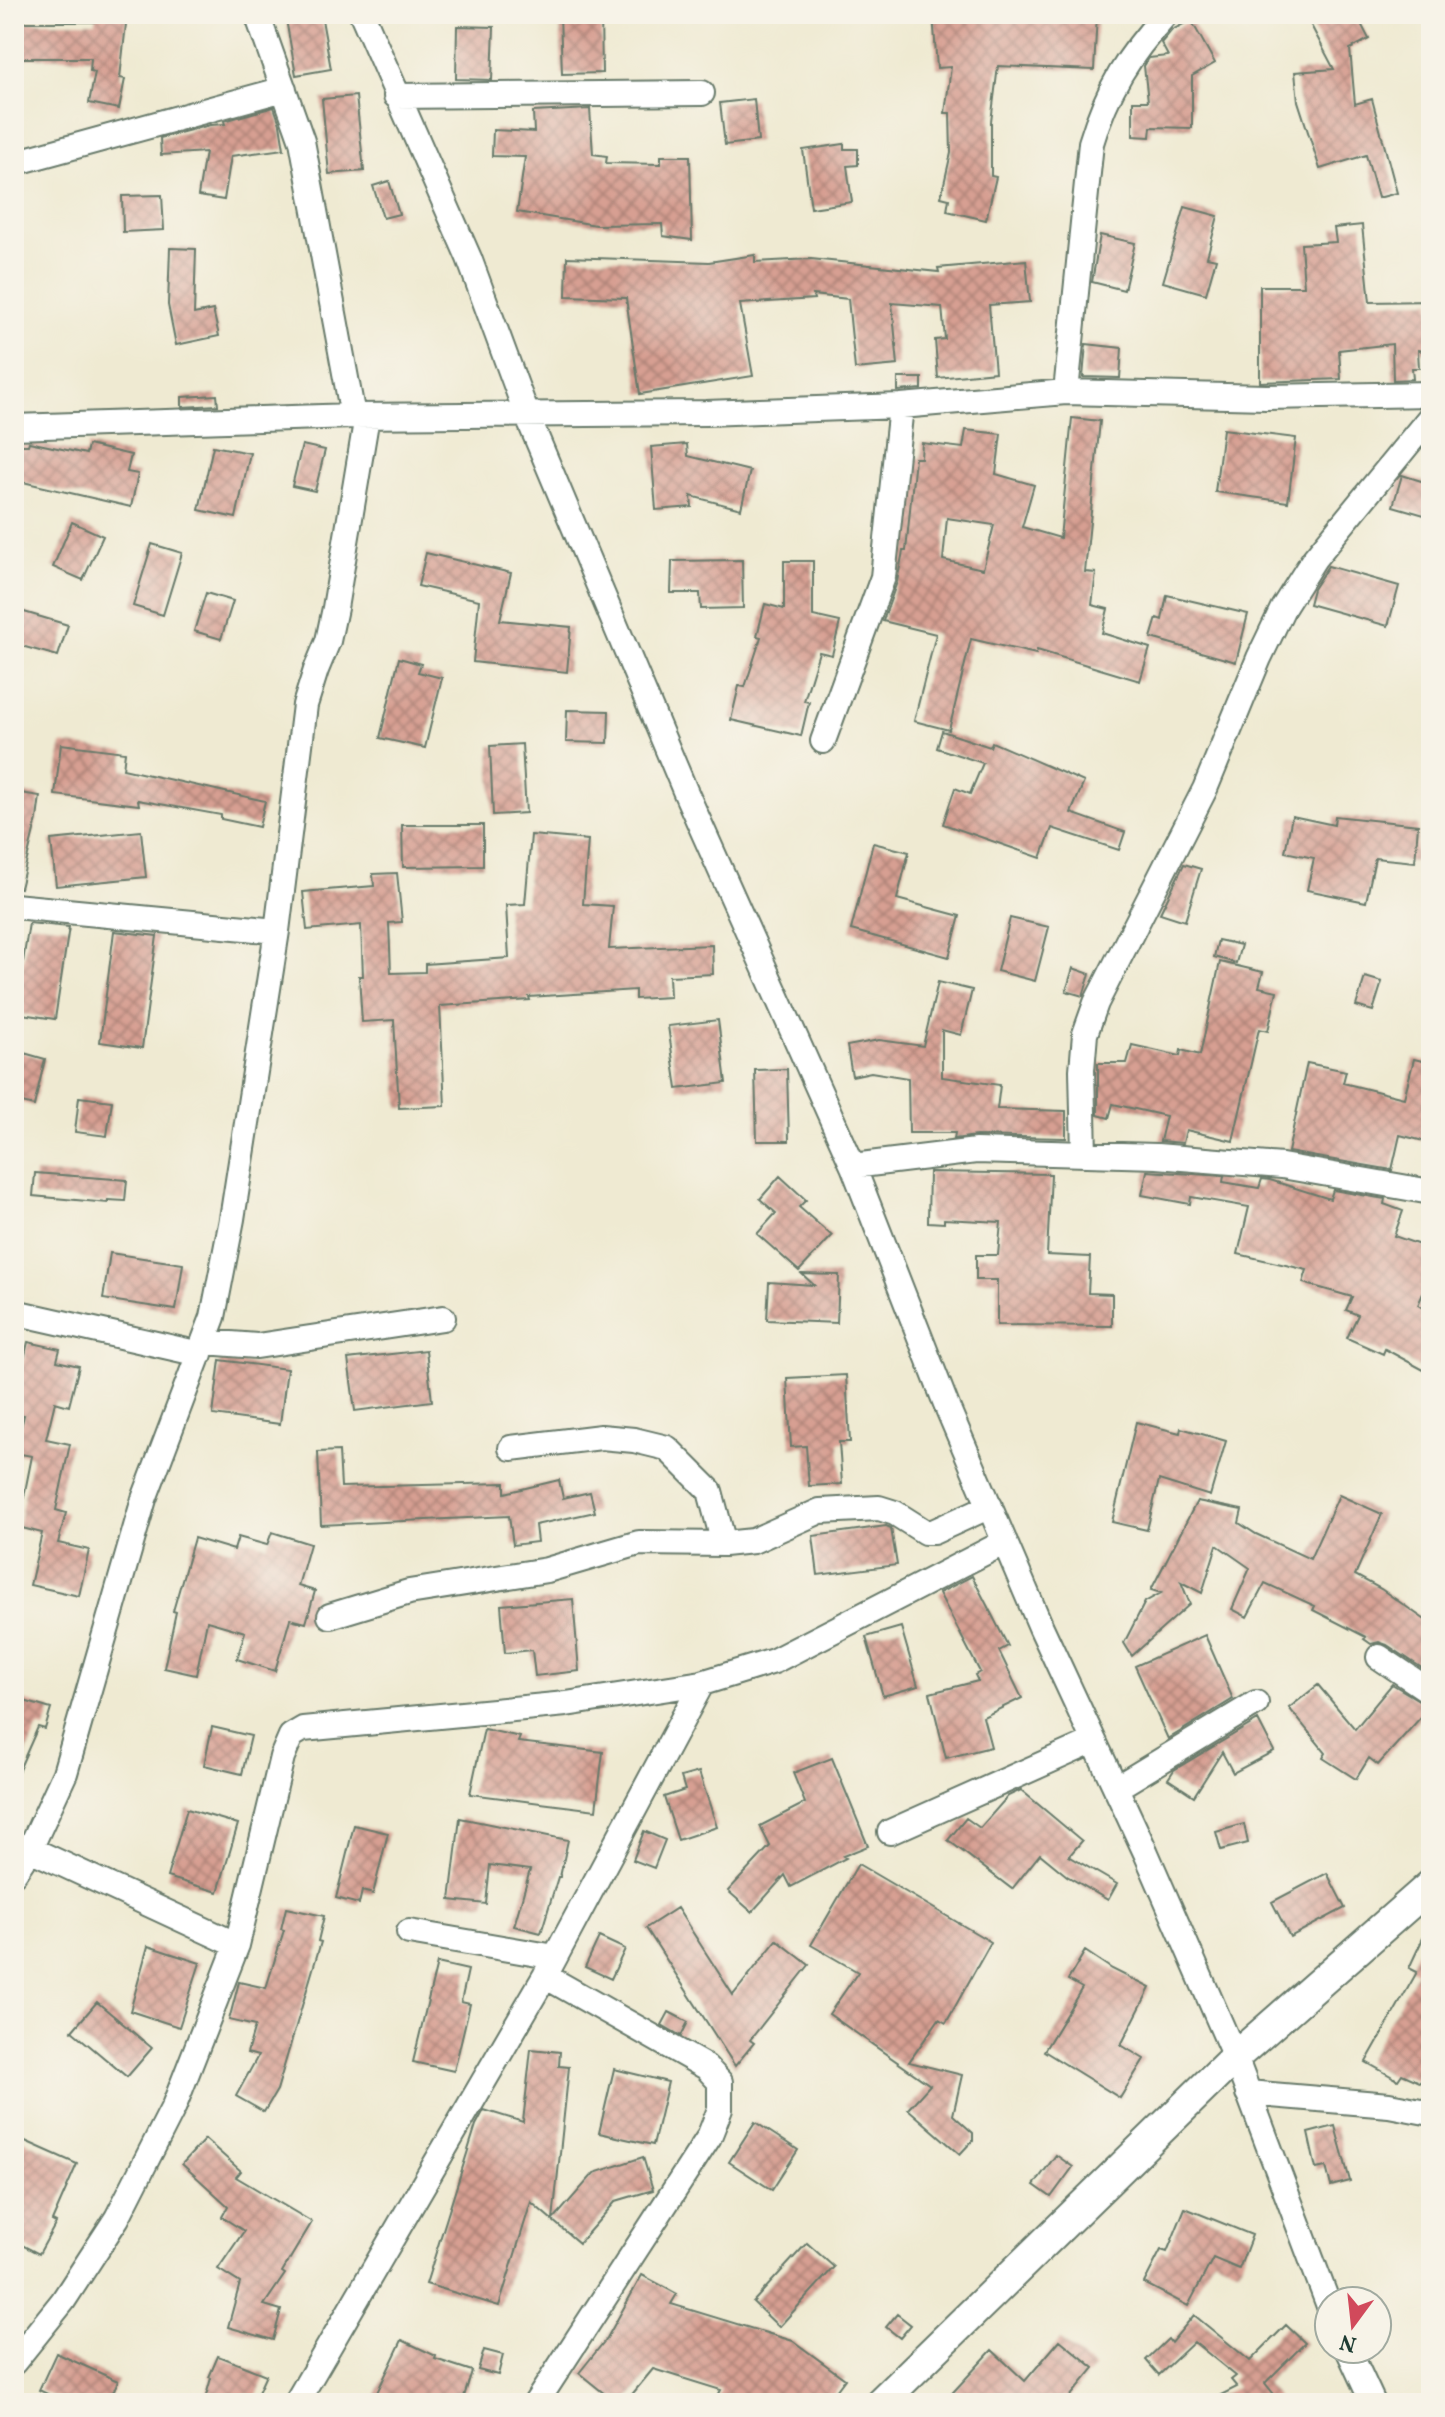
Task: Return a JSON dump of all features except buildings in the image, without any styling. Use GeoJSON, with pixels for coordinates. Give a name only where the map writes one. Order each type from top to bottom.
{"type":"FeatureCollection","features":[{"type":"Feature","properties":{"kind":"street"},"geometry":{"type":"LineString","coordinates":[[14,1873],[30,1849],[65,1773],[144,1499],[213,1317],[232,1219],[277,931],[305,705],[328,641],[335,608],[360,416],[302,141],[257,14]]}},
{"type":"Feature","properties":{"kind":"street"},"geometry":{"type":"LineString","coordinates":[[362,14],[469,258],[527,415],[686,793],[853,1166],[948,1409],[1235,2057],[1321,2285]]}},
{"type":"Feature","properties":{"kind":"street"},"geometry":{"type":"LineString","coordinates":[[1066,392],[1091,143],[1115,79],[1166,14]]}},
{"type":"Feature","properties":{"kind":"street"},"geometry":{"type":"LineString","coordinates":[[14,163],[284,89]]}},
{"type":"Feature","properties":{"kind":"street"},"geometry":{"type":"LineString","coordinates":[[396,96],[702,93]]}},
{"type":"Feature","properties":{"kind":"street"},"geometry":{"type":"LineString","coordinates":[[14,427],[360,416],[901,406],[1066,392],[1266,397],[1431,394]]}},
{"type":"Feature","properties":{"kind":"street"},"geometry":{"type":"LineString","coordinates":[[823,741],[883,577],[901,406]]}},
{"type":"Feature","properties":{"kind":"street"},"geometry":{"type":"LineString","coordinates":[[1084,1154],[1082,1070],[1085,1034],[1096,1003],[1205,789],[1283,608],[1314,559],[1431,416]]}},
{"type":"Feature","properties":{"kind":"street"},"geometry":{"type":"LineString","coordinates":[[14,906],[277,931]]}},
{"type":"Feature","properties":{"kind":"street"},"geometry":{"type":"LineString","coordinates":[[853,1166],[976,1151],[1157,1156],[1282,1166],[1431,1192]]}},
{"type":"Feature","properties":{"kind":"street"},"geometry":{"type":"LineString","coordinates":[[14,1312],[202,1348],[257,1346],[443,1318]]}},
{"type":"Feature","properties":{"kind":"street"},"geometry":{"type":"LineString","coordinates":[[511,1448],[601,1437],[634,1440],[667,1448],[710,1491],[724,1544]]}},
{"type":"Feature","properties":{"kind":"street"},"geometry":{"type":"LineString","coordinates":[[330,1616],[409,1592],[547,1570],[639,1543],[724,1544],[753,1541],[820,1511],[879,1508],[895,1513],[925,1532],[933,1532],[990,1506]]}},
{"type":"Feature","properties":{"kind":"street"},"geometry":{"type":"LineString","coordinates":[[14,2362],[63,2301],[117,2218],[174,2106],[237,1945],[282,1757],[291,1736],[303,1729],[566,1704],[702,1683],[774,1661],[1005,1542]]}},
{"type":"Feature","properties":{"kind":"street"},"geometry":{"type":"LineString","coordinates":[[1379,1657],[1431,1692]]}},
{"type":"Feature","properties":{"kind":"street"},"geometry":{"type":"LineString","coordinates":[[298,2402],[550,1967],[702,1683]]}},
{"type":"Feature","properties":{"kind":"street"},"geometry":{"type":"LineString","coordinates":[[1116,1788],[1256,1703]]}},
{"type":"Feature","properties":{"kind":"street"},"geometry":{"type":"LineString","coordinates":[[890,1832],[1094,1741]]}},
{"type":"Feature","properties":{"kind":"street"},"geometry":{"type":"LineString","coordinates":[[30,1849],[237,1945]]}},
{"type":"Feature","properties":{"kind":"street"},"geometry":{"type":"LineString","coordinates":[[880,2403],[1235,2057],[1431,1885]]}},
{"type":"Feature","properties":{"kind":"street"},"geometry":{"type":"LineString","coordinates":[[409,1932],[550,1967],[706,2067],[720,2082],[720,2109],[709,2137],[536,2403]]}},
{"type":"Feature","properties":{"kind":"street"},"geometry":{"type":"LineString","coordinates":[[1248,2093],[1389,2105],[1431,2113]]}},
{"type":"Feature","properties":{"kind":"street"},"geometry":{"type":"LineString","coordinates":[[1355,2365],[1373,2403]]}}]}
